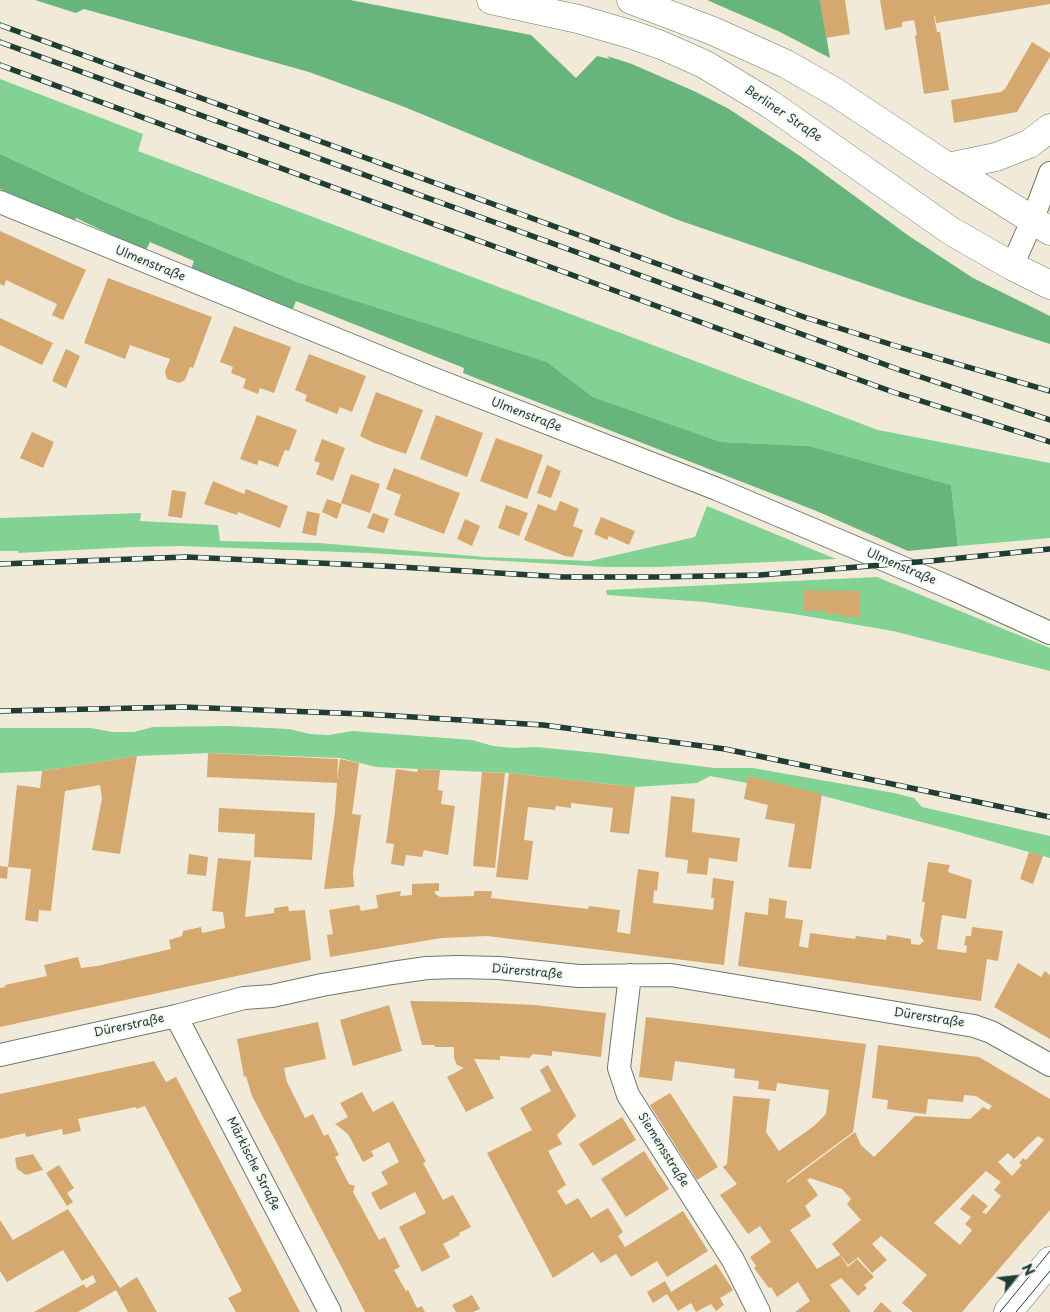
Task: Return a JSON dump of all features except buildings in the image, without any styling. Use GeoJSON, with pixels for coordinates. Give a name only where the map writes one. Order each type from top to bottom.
{"type":"FeatureCollection","features":[{"type":"Feature","properties":{"kind":"main road","name":"Berliner Straße"},"geometry":{"type":"LineString","coordinates":[[491,0],[578,19],[633,35],[704,64],[770,104],[951,231],[1012,266],[1048,278]]}},
{"type":"Feature","properties":{"kind":"main road"},"geometry":{"type":"LineString","coordinates":[[631,0],[713,31],[786,64],[836,92],[1041,226]]}},
{"type":"Feature","properties":{"kind":"main road"},"geometry":{"type":"LineString","coordinates":[[948,167],[996,158],[1029,144],[1050,128]]}},
{"type":"Feature","properties":{"kind":"main road"},"geometry":{"type":"LineString","coordinates":[[1008,1312],[1050,1261]]}},
{"type":"Feature","properties":{"kind":"street"},"geometry":{"type":"LineString","coordinates":[[1012,266],[1041,226],[1050,173]]}},
{"type":"Feature","properties":{"kind":"street","name":"Ulmenstraße"},"geometry":{"type":"LineString","coordinates":[[0,202],[428,377],[717,488],[953,589],[1050,633]]}},
{"type":"Feature","properties":{"kind":"street","name":"Dürerstraße"},"geometry":{"type":"LineString","coordinates":[[0,1055],[176,1016],[244,998],[272,996],[322,985],[427,968],[499,968],[579,976],[671,975],[974,1026],[992,1032],[1050,1065]]}},
{"type":"Feature","properties":{"kind":"street","name":"Siemensstraße"},"geometry":{"type":"LineString","coordinates":[[630,975],[619,1068],[628,1095],[733,1260],[759,1312]]}},
{"type":"Feature","properties":{"kind":"street","name":"Märkische Straße"},"geometry":{"type":"LineString","coordinates":[[176,1016],[330,1312]]}},
{"type":"Feature","properties":{"kind":"green space"},"geometry":{"type":"Polygon","coordinates":[[[35,0],[350,0],[531,35],[576,78],[597,56],[610,59],[607,56],[632,64],[696,92],[729,109],[800,156],[909,236],[973,278],[1050,316],[1050,344],[912,300],[678,220],[402,106],[309,72],[84,9],[76,13],[35,0]]]}},
{"type":"Feature","properties":{"kind":"green space"},"geometry":{"type":"Polygon","coordinates":[[[707,0],[820,0],[830,58],[778,31],[707,0]]]}},
{"type":"Feature","properties":{"kind":"green space"},"geometry":{"type":"Polygon","coordinates":[[[0,79],[143,134],[138,151],[878,430],[1050,463],[1050,538],[958,546],[951,485],[809,446],[721,442],[593,397],[547,362],[297,282],[105,202],[0,154],[0,79]]]}},
{"type":"Feature","properties":{"kind":"green space"},"geometry":{"type":"Polygon","coordinates":[[[0,154],[105,202],[297,282],[547,362],[593,397],[721,442],[809,446],[951,485],[958,546],[908,551],[814,510],[463,373],[464,368],[296,301],[292,311],[190,272],[194,261],[150,242],[144,254],[114,236],[76,218],[72,224],[0,189],[0,154]]]}},
{"type":"Feature","properties":{"kind":"green space"},"geometry":{"type":"Polygon","coordinates":[[[707,506],[836,559],[658,567],[606,567],[369,553],[181,546],[18,553],[18,551],[0,551],[0,518],[141,513],[140,521],[218,525],[220,541],[319,543],[485,557],[590,561],[695,537],[707,506]]]}},
{"type":"Feature","properties":{"kind":"green space"},"geometry":{"type":"Polygon","coordinates":[[[877,577],[1050,648],[1050,671],[893,631],[794,614],[705,602],[607,595],[606,590],[877,577]]]}},
{"type":"Feature","properties":{"kind":"green space"},"geometry":{"type":"Polygon","coordinates":[[[228,726],[289,729],[310,734],[329,735],[352,731],[472,740],[493,746],[513,748],[536,747],[598,753],[714,768],[753,768],[894,793],[914,798],[922,807],[1050,836],[1050,858],[748,776],[747,783],[710,776],[697,783],[635,787],[509,773],[376,767],[340,758],[209,753],[137,756],[42,771],[0,773],[0,728],[91,728],[112,732],[134,732],[153,727],[228,726]]]}},
{"type":"Feature","properties":{"kind":"tram line"},"geometry":{"type":"LineString","coordinates":[[1000,1312],[1050,1251]]}},
{"type":"Feature","properties":{"kind":"tram line"},"geometry":{"type":"LineString","coordinates":[[1016,1312],[1050,1271]]}},
{"type":"Feature","properties":{"kind":"railway"},"geometry":{"type":"LineString","coordinates":[[0,25],[804,317],[1050,391]]}},
{"type":"Feature","properties":{"kind":"railway"},"geometry":{"type":"LineString","coordinates":[[0,42],[900,370],[1050,420]]}},
{"type":"Feature","properties":{"kind":"railway"},"geometry":{"type":"LineString","coordinates":[[0,65],[893,392],[1050,442]]}},
{"type":"Feature","properties":{"kind":"railway"},"geometry":{"type":"LineString","coordinates":[[0,564],[186,557],[384,566],[563,577],[657,577],[760,575],[1050,549]]}},
{"type":"Feature","properties":{"kind":"railway"},"geometry":{"type":"LineString","coordinates":[[0,711],[183,707],[364,714],[543,725],[725,749],[1050,817]]}}]}
